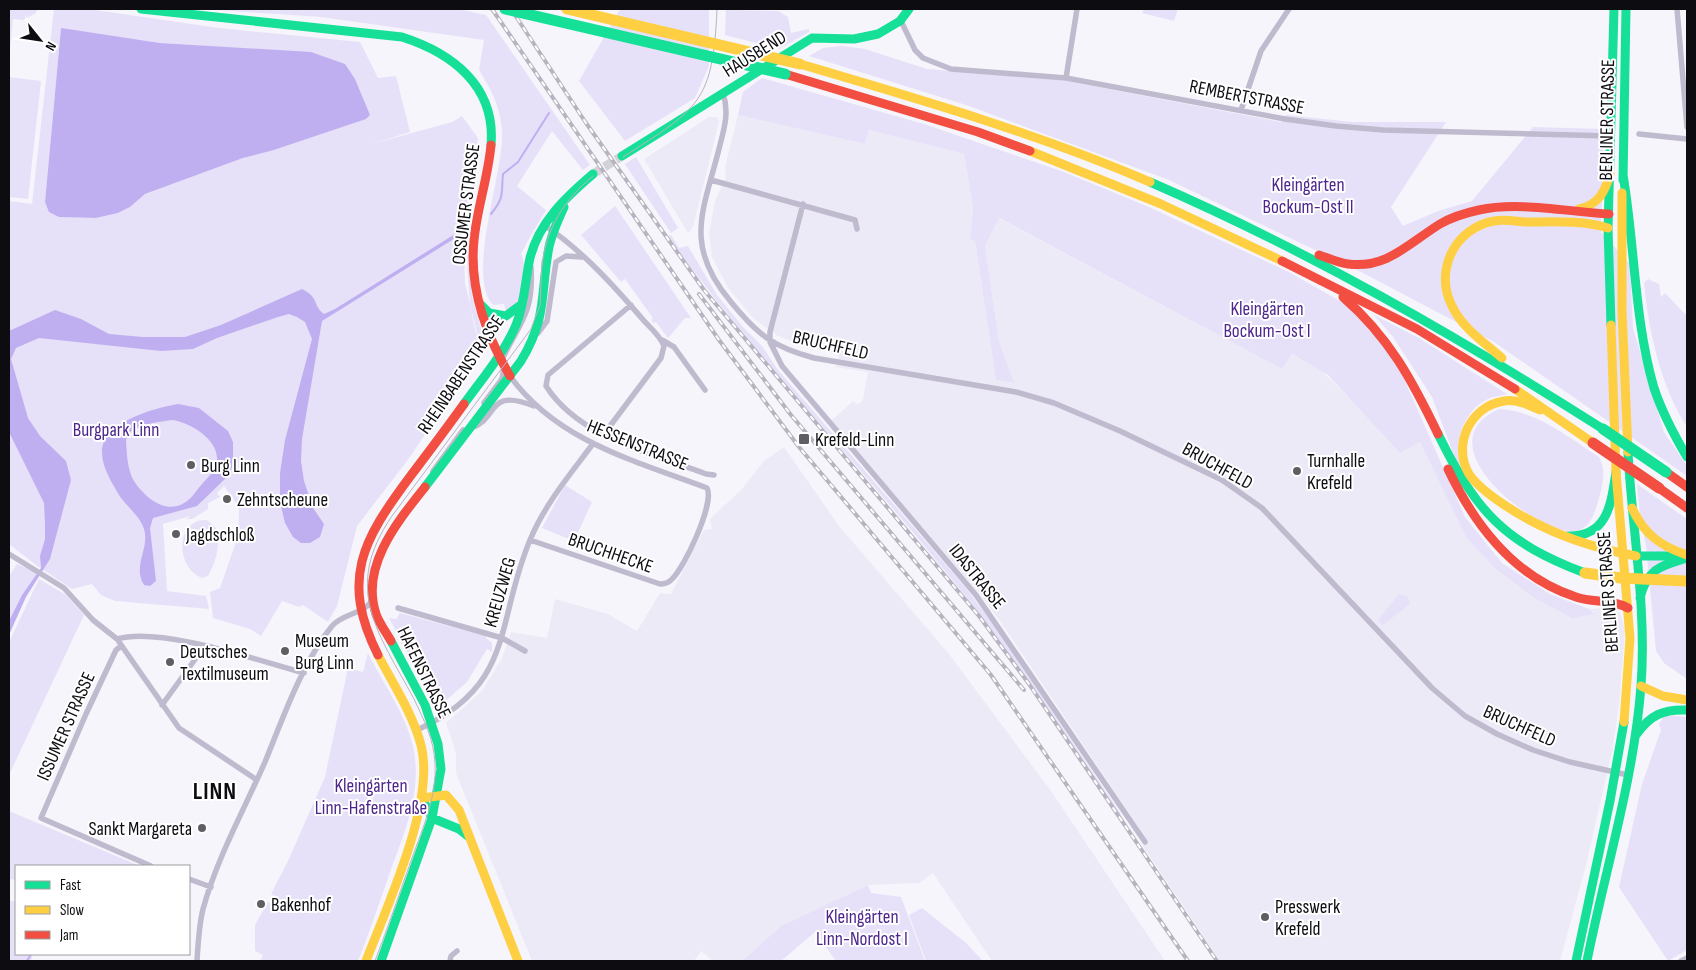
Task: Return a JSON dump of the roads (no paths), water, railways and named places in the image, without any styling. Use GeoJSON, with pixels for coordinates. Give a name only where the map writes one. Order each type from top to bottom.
{"type":"FeatureCollection","features":[{"type":"Feature","properties":{"kind":"main road","name":"OSSUMER STRASSE"},"geometry":{"type":"LineString","coordinates":[[141,9],[402,37],[438,49],[460,65],[479,89],[487,110],[491,130],[489,166],[474,242],[474,273],[478,301],[503,365]]}},
{"type":"Feature","properties":{"kind":"main road"},"geometry":{"type":"LineString","coordinates":[[505,9],[785,74],[945,121],[1052,159],[1161,204],[1318,278],[1417,329],[1530,398],[1687,508]]}},
{"type":"Feature","properties":{"kind":"main road"},"geometry":{"type":"LineString","coordinates":[[567,9],[735,47],[942,105],[1125,172],[1268,236],[1416,314],[1516,372],[1603,428],[1687,487]]}},
{"type":"Feature","properties":{"kind":"main road","name":"HAUSBEND"},"geometry":{"type":"LineString","coordinates":[[622,156],[812,38],[873,38],[891,30],[901,22],[910,9]]}},
{"type":"Feature","properties":{"kind":"main road","name":"BERLINER STRASSE"},"geometry":{"type":"LineString","coordinates":[[1576,961],[1623,738],[1630,673],[1628,608],[1616,472],[1608,228],[1614,9]]}},
{"type":"Feature","properties":{"kind":"main road","name":"BERLINER STRASSE"},"geometry":{"type":"LineString","coordinates":[[1586,961],[1636,735],[1641,686],[1640,601],[1631,506],[1625,390],[1621,232],[1626,9]]}},
{"type":"Feature","properties":{"kind":"main road","name":"RHEINBABENSTRASSE"},"geometry":{"type":"LineString","coordinates":[[372,600],[374,574],[389,533],[469,429],[503,365],[524,302],[530,260],[549,228],[575,191],[593,174]]}},
{"type":"Feature","properties":{"kind":"main road"},"geometry":{"type":"LineString","coordinates":[[1568,211],[1589,208],[1598,202],[1605,192],[1610,174]]}},
{"type":"Feature","properties":{"kind":"main road"},"geometry":{"type":"LineString","coordinates":[[1623,174],[1628,202],[1639,325],[1645,354],[1661,408],[1687,457]]}},
{"type":"Feature","properties":{"kind":"main road"},"geometry":{"type":"LineString","coordinates":[[1268,236],[1294,243],[1329,259],[1358,267],[1379,263],[1395,256],[1445,222],[1472,211],[1483,209],[1609,214],[1614,218],[1621,232]]}},
{"type":"Feature","properties":{"kind":"main road"},"geometry":{"type":"LineString","coordinates":[[1516,372],[1472,333],[1453,311],[1446,294],[1444,274],[1448,258],[1455,245],[1466,233],[1494,221],[1591,223],[1608,228]]}},
{"type":"Feature","properties":{"kind":"main road","name":"RHEINBABENSTRASSE"},"geometry":{"type":"LineString","coordinates":[[360,613],[358,587],[362,555],[375,526],[503,365],[538,333],[542,320],[549,228]]}},
{"type":"Feature","properties":{"kind":"main road"},"geometry":{"type":"LineString","coordinates":[[1318,278],[1360,310],[1384,335],[1404,366],[1462,481],[1486,512],[1524,545],[1560,564],[1585,573],[1622,578],[1687,581]]}},
{"type":"Feature","properties":{"kind":"main road"},"geometry":{"type":"LineString","coordinates":[[478,301],[489,313],[497,316],[506,316],[524,302]]}},
{"type":"Feature","properties":{"kind":"main road"},"geometry":{"type":"LineString","coordinates":[[1420,398],[1459,494],[1472,518],[1501,551],[1519,567],[1560,591],[1596,602],[1623,605],[1628,608]]}},
{"type":"Feature","properties":{"kind":"main road"},"geometry":{"type":"LineString","coordinates":[[1593,443],[1538,409],[1518,402],[1503,401],[1488,406],[1476,415],[1467,427],[1462,443],[1462,457],[1469,473],[1481,487],[1538,526],[1576,544],[1636,556],[1687,556]]}},
{"type":"Feature","properties":{"kind":"main road"},"geometry":{"type":"LineString","coordinates":[[1538,526],[1578,538],[1593,533],[1608,511],[1616,472]]}},
{"type":"Feature","properties":{"kind":"main road"},"geometry":{"type":"LineString","coordinates":[[1631,506],[1640,526],[1654,542],[1664,548],[1687,556]]}},
{"type":"Feature","properties":{"kind":"main road"},"geometry":{"type":"LineString","coordinates":[[1640,601],[1645,583],[1652,571],[1661,564],[1687,556]]}},
{"type":"Feature","properties":{"kind":"main road","name":"HAFENSTRASSE"},"geometry":{"type":"LineString","coordinates":[[372,600],[376,615],[433,723],[441,760],[438,795],[432,818],[381,961]]}},
{"type":"Feature","properties":{"kind":"main road","name":"HAFENSTRASSE"},"geometry":{"type":"LineString","coordinates":[[360,613],[370,639],[417,730],[423,750],[425,774],[422,798],[411,836],[366,961]]}},
{"type":"Feature","properties":{"kind":"main road"},"geometry":{"type":"LineString","coordinates":[[1641,686],[1650,693],[1663,697],[1687,700]]}},
{"type":"Feature","properties":{"kind":"main road"},"geometry":{"type":"LineString","coordinates":[[1636,735],[1652,715],[1672,709],[1687,710]]}},
{"type":"Feature","properties":{"kind":"main road"},"geometry":{"type":"LineString","coordinates":[[470,838],[459,829],[432,818],[422,798],[438,795],[446,796],[454,803],[470,838],[518,961]]}},
{"type":"Feature","properties":{"kind":"street"},"geometry":{"type":"LineString","coordinates":[[1066,78],[1077,9]]}},
{"type":"Feature","properties":{"kind":"street"},"geometry":{"type":"LineString","coordinates":[[1241,110],[1261,51],[1289,9]]}},
{"type":"Feature","properties":{"kind":"street"},"geometry":{"type":"LineString","coordinates":[[1677,9],[1687,127]]}},
{"type":"Feature","properties":{"kind":"street","name":"REMBERTSTRASSE"},"geometry":{"type":"LineString","coordinates":[[901,22],[915,50],[923,58],[951,69],[1066,78],[1313,124],[1383,130],[1611,136]]}},
{"type":"Feature","properties":{"kind":"street","name":"BRUCHFELD"},"geometry":{"type":"LineString","coordinates":[[723,93],[727,105],[726,123],[700,233],[705,264],[730,302],[770,342],[785,350],[814,358],[1008,391],[1043,399],[1107,425],[1222,480],[1262,508],[1426,683],[1458,710],[1497,734],[1533,750],[1570,762],[1628,775]]}},
{"type":"Feature","properties":{"kind":"street"},"geometry":{"type":"LineString","coordinates":[[1639,134],[1687,139]]}},
{"type":"Feature","properties":{"kind":"street"},"geometry":{"type":"LineString","coordinates":[[711,180],[855,220],[858,228]]}},
{"type":"Feature","properties":{"kind":"street","name":"BRUCHFELD"},"geometry":{"type":"LineString","coordinates":[[770,342],[770,332],[803,204]]}},
{"type":"Feature","properties":{"kind":"street"},"geometry":{"type":"LineString","coordinates":[[549,228],[584,258],[631,304],[662,340],[674,347],[705,390]]}},
{"type":"Feature","properties":{"kind":"street"},"geometry":{"type":"LineString","coordinates":[[538,333],[547,321],[556,262],[566,256],[584,258]]}},
{"type":"Feature","properties":{"kind":"street"},"geometry":{"type":"LineString","coordinates":[[503,365],[526,316],[531,299],[530,260]]}},
{"type":"Feature","properties":{"kind":"street"},"geometry":{"type":"LineString","coordinates":[[631,304],[548,375],[545,381],[550,393],[574,415],[604,434],[706,474],[714,475]]}},
{"type":"Feature","properties":{"kind":"street"},"geometry":{"type":"LineString","coordinates":[[604,434],[662,358],[664,352],[662,340]]}},
{"type":"Feature","properties":{"kind":"street","name":"IDASTRASSE"},"geometry":{"type":"LineString","coordinates":[[770,342],[789,376],[988,610],[1146,842]]}},
{"type":"Feature","properties":{"kind":"street","name":"HESSENSTRASSE"},"geometry":{"type":"LineString","coordinates":[[503,365],[536,407],[592,444],[707,488]]}},
{"type":"Feature","properties":{"kind":"street","name":"RHEINBABENSTRASSE"},"geometry":{"type":"LineString","coordinates":[[425,486],[435,465],[502,378],[503,365]]}},
{"type":"Feature","properties":{"kind":"street","name":"HESSENSTRASSE"},"geometry":{"type":"LineString","coordinates":[[469,429],[478,426],[494,406],[507,400],[536,407]]}},
{"type":"Feature","properties":{"kind":"street","name":"KREUZWEG"},"geometry":{"type":"LineString","coordinates":[[417,730],[433,723],[470,695],[489,669],[502,638],[530,540],[551,497],[592,444]]}},
{"type":"Feature","properties":{"kind":"street","name":"BRUCHHECKE"},"geometry":{"type":"LineString","coordinates":[[530,540],[660,584],[666,584],[677,573],[694,542],[709,501],[707,488]]}},
{"type":"Feature","properties":{"kind":"street"},"geometry":{"type":"LineString","coordinates":[[9,554],[47,576],[67,591],[93,620],[117,639],[120,647],[179,728],[257,780]]}},
{"type":"Feature","properties":{"kind":"street"},"geometry":{"type":"LineString","coordinates":[[197,961],[203,909],[211,887],[304,674],[333,625],[345,617],[360,613],[372,600]]}},
{"type":"Feature","properties":{"kind":"street"},"geometry":{"type":"LineString","coordinates":[[398,608],[502,638],[525,652]]}},
{"type":"Feature","properties":{"kind":"street"},"geometry":{"type":"LineString","coordinates":[[117,639],[126,636],[153,637],[204,647],[304,674]]}},
{"type":"Feature","properties":{"kind":"street","name":"ISSUMER STRASSE"},"geometry":{"type":"LineString","coordinates":[[120,647],[116,650],[86,714],[42,820],[149,865]]}},
{"type":"Feature","properties":{"kind":"street"},"geometry":{"type":"LineString","coordinates":[[162,705],[204,647]]}},
{"type":"Feature","properties":{"kind":"street"},"geometry":{"type":"LineString","coordinates":[[190,878],[211,887]]}},
{"type":"Feature","properties":{"kind":"street"},"geometry":{"type":"LineString","coordinates":[[450,961],[451,956],[457,950]]}},
{"type":"Feature","properties":{"kind":"street"},"geometry":{"type":"LineString","coordinates":[[1681,961],[1687,958]]}},
{"type":"Feature","properties":{"kind":"waterway"},"geometry":{"type":"LineString","coordinates":[[491,214],[500,199],[503,174],[518,162],[549,113]]}},
{"type":"Feature","properties":{"kind":"waterway"},"geometry":{"type":"LineString","coordinates":[[27,961],[30,955]]}},
{"type":"Feature","properties":{"kind":"tunnel"},"geometry":{"type":"LineString","coordinates":[[593,174],[622,156]]}},
{"type":"Feature","properties":{"kind":"tram line"},"geometry":{"type":"LineString","coordinates":[[623,157],[669,126],[697,100],[706,84],[711,65],[717,9]]}},
{"type":"Feature","properties":{"kind":"tram line"},"geometry":{"type":"LineString","coordinates":[[542,266],[548,239],[558,216],[573,195],[593,176]]}},
{"type":"Feature","properties":{"kind":"tram line"},"geometry":{"type":"LineString","coordinates":[[375,961],[432,800],[435,763],[433,746],[425,722],[378,631],[371,610],[367,588],[369,566],[377,542],[392,516],[531,329],[540,305],[542,261]]}},
{"type":"Feature","properties":{"kind":"railway"},"geometry":{"type":"LineString","coordinates":[[492,9],[719,340],[799,447],[991,675],[1188,961]]}},
{"type":"Feature","properties":{"kind":"railway"},"geometry":{"type":"LineString","coordinates":[[511,9],[586,123],[704,290],[979,616],[1029,684],[1217,961]]}},
{"type":"Feature","properties":{"kind":"railway"},"geometry":{"type":"LineString","coordinates":[[699,294],[791,415],[1024,690]]}},
{"type":"Feature","properties":{"kind":"place","name":"Krefeld-Linn"},"geometry":{"type":"Point","coordinates":[804,439]}},
{"type":"Feature","properties":{"kind":"place","name":"Burg Linn"},"geometry":{"type":"Point","coordinates":[191,465]}},
{"type":"Feature","properties":{"kind":"place","name":"Turnhalle Krefeld"},"geometry":{"type":"Point","coordinates":[1297,471]}},
{"type":"Feature","properties":{"kind":"place","name":"Zehntscheune"},"geometry":{"type":"Point","coordinates":[227,499]}},
{"type":"Feature","properties":{"kind":"place","name":"Jagdschloß"},"geometry":{"type":"Point","coordinates":[176,534]}},
{"type":"Feature","properties":{"kind":"place","name":"Museum Burg Linn"},"geometry":{"type":"Point","coordinates":[285,651]}},
{"type":"Feature","properties":{"kind":"place","name":"Deutsches Textilmuseum"},"geometry":{"type":"Point","coordinates":[170,662]}},
{"type":"Feature","properties":{"kind":"place","name":"Sankt Margareta"},"geometry":{"type":"Point","coordinates":[202,828]}},
{"type":"Feature","properties":{"kind":"place","name":"Bakenhof"},"geometry":{"type":"Point","coordinates":[261,904]}},
{"type":"Feature","properties":{"kind":"place","name":"Presswerk Krefeld"},"geometry":{"type":"Point","coordinates":[1265,917]}},
{"type":"Feature","properties":{"kind":"district","name":"LINN"},"geometry":{"type":"Point","coordinates":[215,791]}},
{"type":"Feature","properties":{"kind":"park label","name":"Kleingärten Bockum-Ost II"},"geometry":{"type":"Point","coordinates":[1308,195]}},
{"type":"Feature","properties":{"kind":"park label","name":"Kleingärten Bockum-Ost I"},"geometry":{"type":"Point","coordinates":[1267,319]}},
{"type":"Feature","properties":{"kind":"park label","name":"Burgpark Linn"},"geometry":{"type":"Point","coordinates":[116,429]}},
{"type":"Feature","properties":{"kind":"park label","name":"Kleingärten Linn-Hafenstraße"},"geometry":{"type":"Point","coordinates":[371,796]}},
{"type":"Feature","properties":{"kind":"park label","name":"Kleingärten Linn-Nordost I"},"geometry":{"type":"Point","coordinates":[862,927]}}]}
